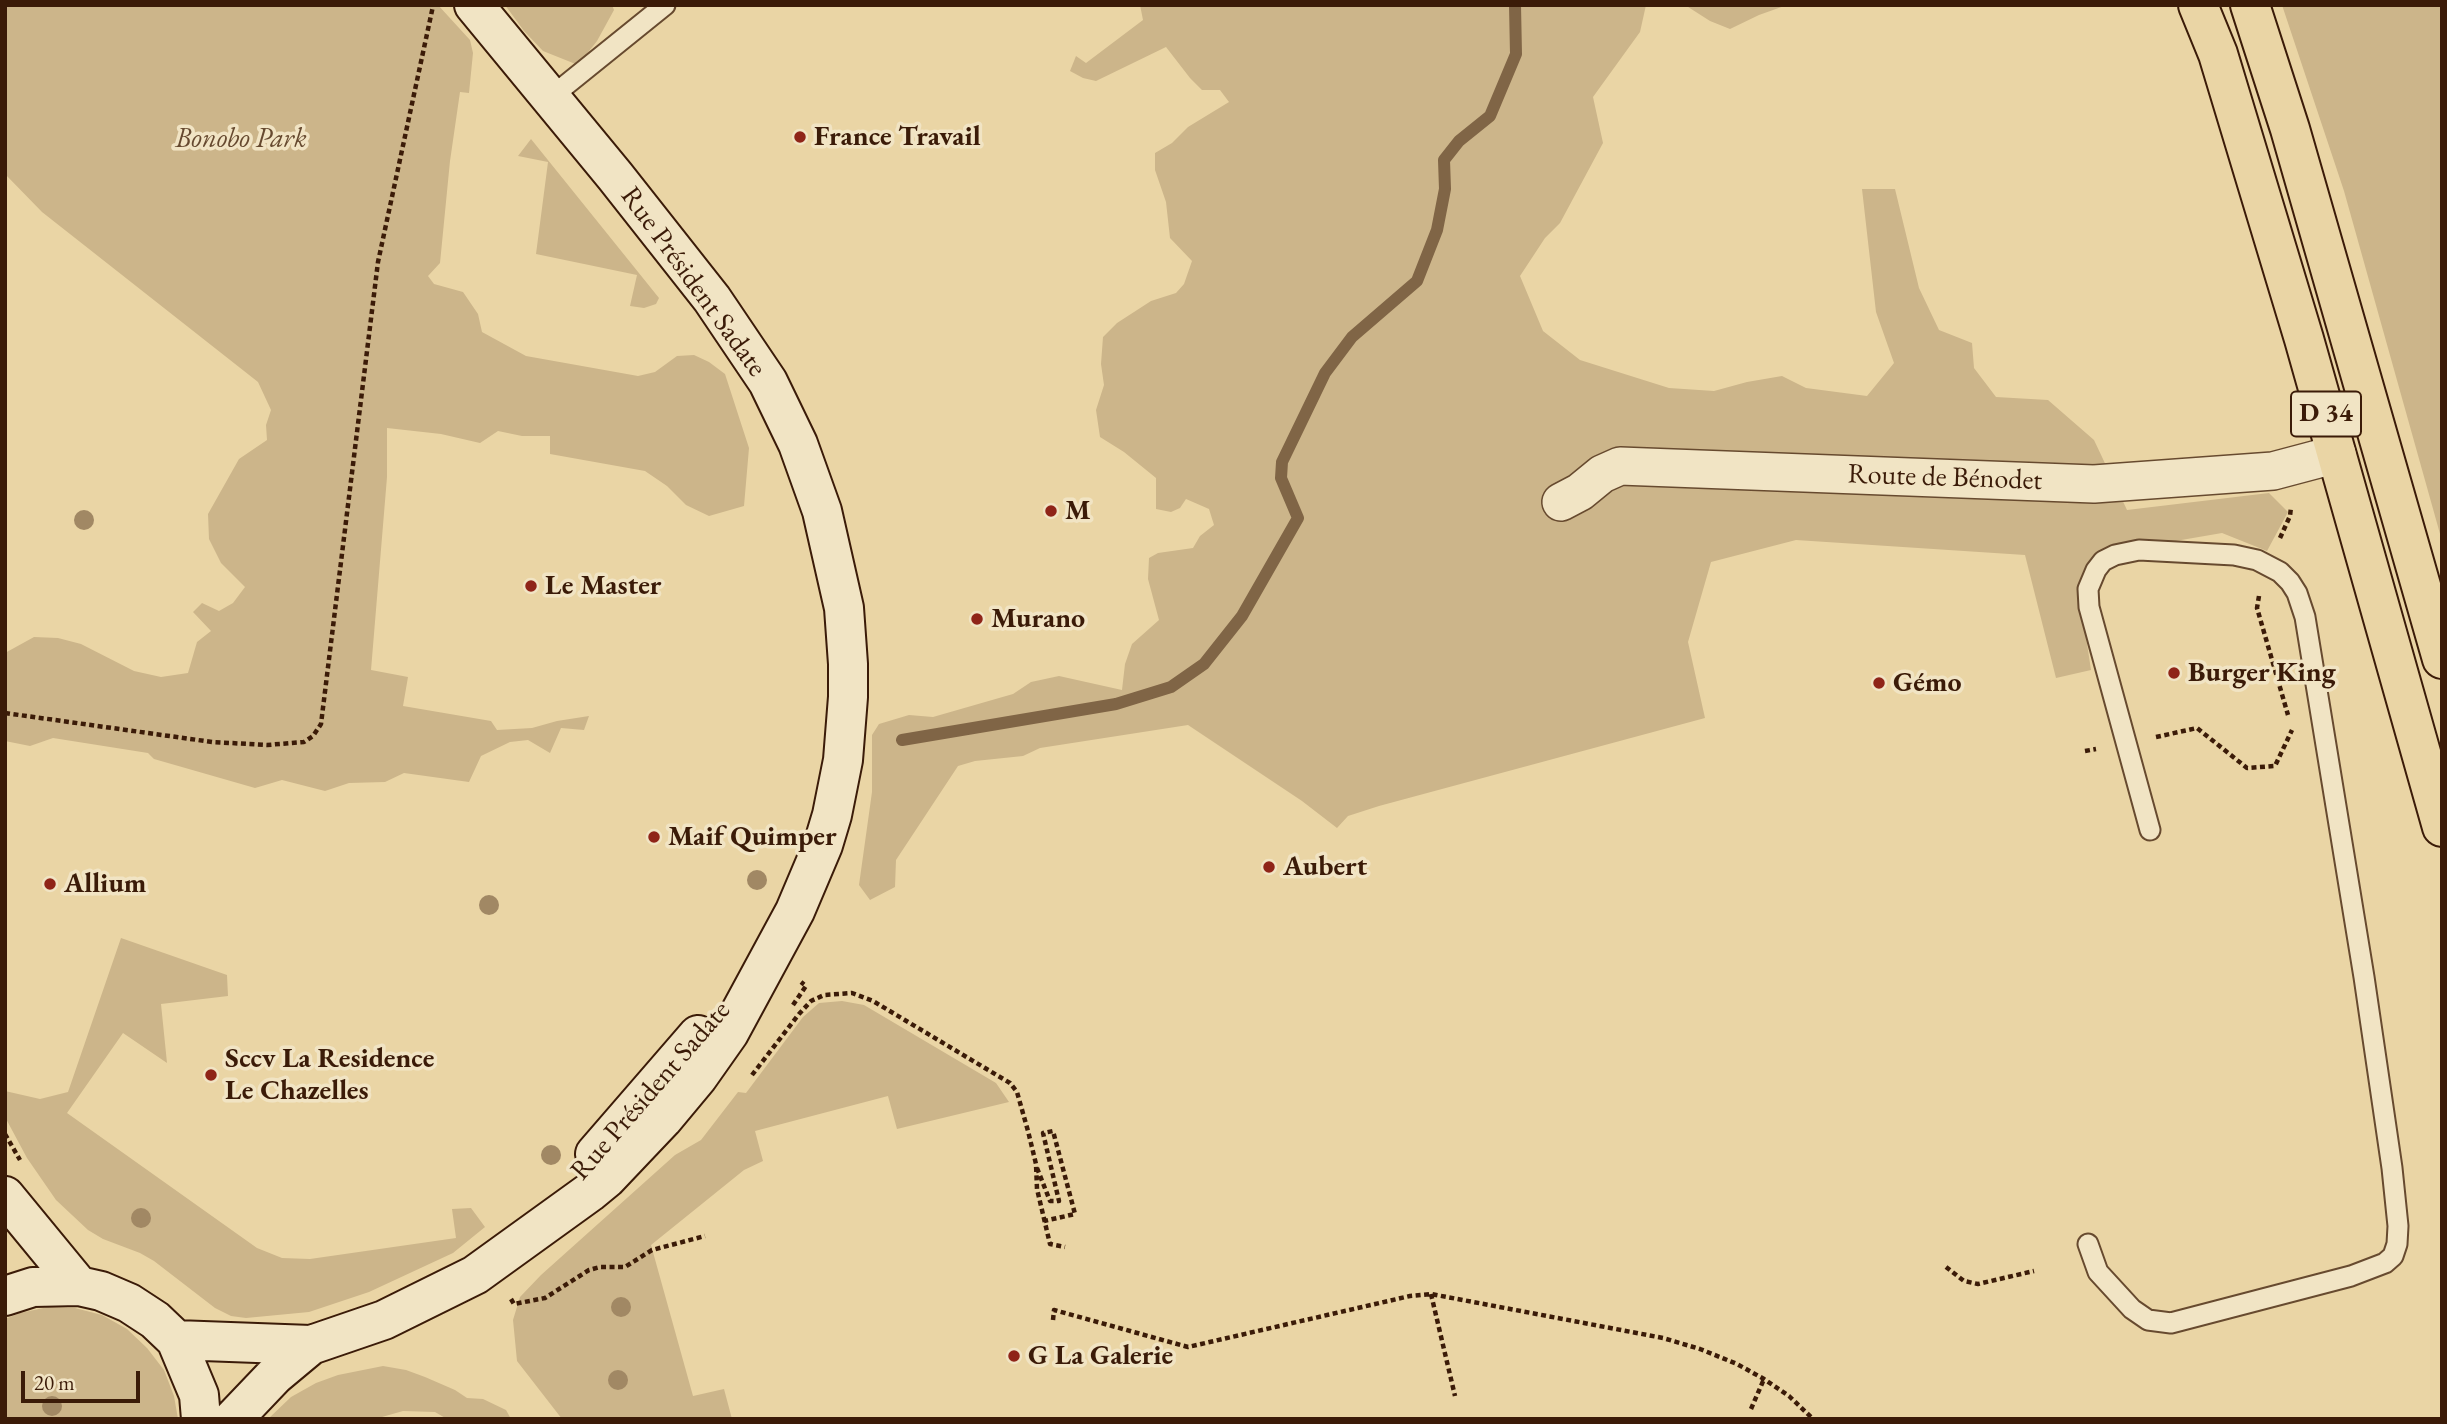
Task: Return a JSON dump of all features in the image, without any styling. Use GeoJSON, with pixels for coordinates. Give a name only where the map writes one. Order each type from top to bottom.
{"type":"FeatureCollection","features":[{"type":"Feature","properties":{"kind":"main road","name":"D 34"},"geometry":{"type":"LineString","coordinates":[[2199,5],[2218,54],[2253,169],[2442,827]]}},
{"type":"Feature","properties":{"kind":"main road","name":"D 34"},"geometry":{"type":"LineString","coordinates":[[2250,5],[2290,129],[2442,659]]}},
{"type":"Feature","properties":{"kind":"street","name":"Rue Président Sadate"},"geometry":{"type":"LineString","coordinates":[[311,1345],[384,1321],[438,1295],[500,1259],[538,1227],[553,1220],[607,1178],[681,1099],[747,1004],[795,911],[823,845],[843,760],[848,697],[846,635],[838,576],[822,511],[783,411],[746,347],[684,262],[474,5]]}},
{"type":"Feature","properties":{"kind":"street","name":"Route de Bénodet"},"geometry":{"type":"LineString","coordinates":[[1561,502],[1580,492],[1602,474],[1620,466],[2094,484],[2273,471],[2337,454]]}},
{"type":"Feature","properties":{"kind":"street"},"geometry":{"type":"LineString","coordinates":[[5,1196],[79,1286]]}},
{"type":"Feature","properties":{"kind":"street"},"geometry":{"type":"LineString","coordinates":[[5,1296],[33,1287],[79,1286],[101,1291],[129,1303],[155,1320],[176,1340],[199,1395],[201,1419]]}},
{"type":"Feature","properties":{"kind":"street"},"geometry":{"type":"LineString","coordinates":[[176,1340],[311,1345]]}},
{"type":"Feature","properties":{"kind":"street"},"geometry":{"type":"LineString","coordinates":[[233,1419],[266,1384],[311,1345]]}},
{"type":"Feature","properties":{"kind":"lane"},"geometry":{"type":"LineString","coordinates":[[551,97],[665,5]]}},
{"type":"Feature","properties":{"kind":"lane"},"geometry":{"type":"LineString","coordinates":[[2088,1244],[2098,1272],[2132,1309],[2148,1320],[2171,1324],[2351,1276],[2385,1263],[2393,1256],[2397,1244],[2398,1226],[2392,1168],[2351,890],[2305,617],[2297,593],[2290,582],[2257,559],[2234,555],[2139,550],[2115,555],[2103,561],[2088,589],[2089,607],[2150,831]]}},
{"type":"Feature","properties":{"kind":"path"},"geometry":{"type":"LineString","coordinates":[[5,713],[201,741],[267,745],[304,742],[313,736],[321,724],[378,262],[433,5]]}},
{"type":"Feature","properties":{"kind":"path"},"geometry":{"type":"LineString","coordinates":[[2126,743],[2197,728],[2247,768],[2275,766],[2292,731],[2257,608],[2268,565]]}},
{"type":"Feature","properties":{"kind":"path"},"geometry":{"type":"LineString","coordinates":[[791,1007],[806,986],[800,982]]}},
{"type":"Feature","properties":{"kind":"path"},"geometry":{"type":"LineString","coordinates":[[752,1076],[811,1001],[838,993],[861,995],[1010,1083],[1020,1100],[1036,1164],[1050,1201],[1059,1201],[1043,1133],[1053,1131],[1075,1214],[1044,1221]]}},
{"type":"Feature","properties":{"kind":"path"},"geometry":{"type":"LineString","coordinates":[[1036,1164],[1037,1189],[1051,1244],[1065,1247]]}},
{"type":"Feature","properties":{"kind":"path"},"geometry":{"type":"LineString","coordinates":[[511,1299],[514,1304],[545,1298],[589,1270],[600,1266],[625,1267],[652,1250],[705,1236]]}},
{"type":"Feature","properties":{"kind":"path"},"geometry":{"type":"LineString","coordinates":[[1946,1267],[1964,1281],[1978,1284],[2034,1271]]}},
{"type":"Feature","properties":{"kind":"path"},"geometry":{"type":"LineString","coordinates":[[1053,1320],[1055,1310],[1188,1347],[1410,1296],[1431,1294],[1663,1338],[1737,1364],[1789,1396],[1813,1419]]}},
{"type":"Feature","properties":{"kind":"path"},"geometry":{"type":"LineString","coordinates":[[1431,1294],[1455,1396]]}},
{"type":"Feature","properties":{"kind":"path"},"geometry":{"type":"LineString","coordinates":[[1751,1409],[1764,1379]]}},
{"type":"Feature","properties":{"kind":"green space","name":"Bonobo Park"},"geometry":{"type":"Polygon","coordinates":[[[5,5],[438,5],[470,40],[473,53],[469,93],[460,92],[440,263],[428,276],[434,284],[463,292],[478,314],[482,332],[526,356],[638,376],[655,372],[677,356],[694,355],[709,362],[725,374],[749,448],[744,506],[709,516],[686,505],[667,486],[645,471],[550,454],[550,436],[522,436],[498,431],[480,443],[441,434],[387,428],[387,477],[371,670],[408,677],[403,706],[491,721],[497,730],[532,728],[589,716],[584,730],[561,728],[550,753],[528,740],[510,742],[481,756],[469,782],[404,773],[385,782],[349,783],[325,791],[282,780],[255,788],[154,759],[148,753],[53,738],[30,746],[5,741],[5,653],[34,637],[58,638],[81,644],[134,671],[161,677],[188,673],[197,642],[211,631],[193,612],[202,603],[219,611],[233,603],[245,587],[221,563],[209,539],[208,514],[239,459],[267,440],[266,425],[271,410],[258,382],[42,212],[5,174],[5,5]]]}},
{"type":"Feature","properties":{"kind":"green space"},"geometry":{"type":"Polygon","coordinates":[[[505,5],[612,5],[614,10],[597,41],[578,65],[543,51],[505,5]]]}},
{"type":"Feature","properties":{"kind":"green space"},"geometry":{"type":"Polygon","coordinates":[[[1140,5],[1646,5],[1640,32],[1593,97],[1603,143],[1560,223],[1545,238],[1520,276],[1543,331],[1580,360],[1669,388],[1714,391],[1782,376],[1806,388],[1867,396],[1894,363],[1876,312],[1862,189],[1895,189],[1919,288],[1939,330],[1972,343],[1974,368],[1996,397],[2048,400],[2094,440],[2127,510],[2269,493],[2288,512],[2267,551],[2222,533],[2100,554],[2078,584],[2091,670],[2056,678],[2025,555],[1796,540],[1711,562],[1688,642],[1705,718],[1379,806],[1348,816],[1337,828],[1302,801],[1188,725],[1040,748],[1023,756],[975,761],[958,766],[896,860],[895,887],[870,900],[859,885],[872,792],[872,735],[879,724],[909,715],[933,717],[1013,694],[1031,682],[1059,676],[1122,690],[1125,664],[1132,644],[1159,620],[1148,579],[1149,558],[1158,553],[1193,548],[1200,536],[1214,525],[1209,509],[1186,499],[1180,508],[1171,512],[1156,509],[1156,478],[1100,437],[1096,410],[1104,385],[1101,364],[1103,337],[1117,323],[1151,301],[1176,293],[1184,284],[1192,261],[1170,238],[1166,202],[1155,170],[1155,153],[1172,143],[1188,127],[1229,102],[1220,90],[1202,90],[1166,47],[1096,81],[1070,71],[1076,56],[1086,63],[1143,20],[1140,5]]]}},
{"type":"Feature","properties":{"kind":"green space"},"geometry":{"type":"Polygon","coordinates":[[[1685,5],[1787,5],[1730,29],[1710,21],[1685,5]]]}},
{"type":"Feature","properties":{"kind":"green space"},"geometry":{"type":"Polygon","coordinates":[[[2282,5],[2442,5],[2442,541],[2344,191],[2282,5]]]}},
{"type":"Feature","properties":{"kind":"green space"},"geometry":{"type":"Polygon","coordinates":[[[531,139],[659,298],[656,304],[644,308],[630,306],[637,275],[536,254],[548,162],[518,156],[531,139]]]}},
{"type":"Feature","properties":{"kind":"green space"},"geometry":{"type":"Polygon","coordinates":[[[121,938],[227,975],[228,996],[161,1004],[167,1063],[123,1033],[67,1113],[257,1248],[282,1258],[310,1259],[456,1238],[452,1209],[471,1208],[485,1227],[453,1253],[369,1292],[309,1312],[246,1318],[231,1316],[215,1308],[154,1261],[88,1230],[56,1200],[27,1158],[5,1117],[5,1091],[40,1099],[68,1092],[121,938]]]}},
{"type":"Feature","properties":{"kind":"green space"},"geometry":{"type":"Polygon","coordinates":[[[842,1001],[864,1005],[996,1083],[1009,1102],[897,1129],[888,1096],[755,1131],[763,1161],[744,1170],[651,1245],[693,1396],[724,1389],[732,1419],[562,1419],[517,1361],[513,1320],[520,1297],[675,1155],[701,1140],[738,1092],[746,1093],[803,1017],[819,1003],[842,1001]]]}},
{"type":"Feature","properties":{"kind":"green space"},"geometry":{"type":"Polygon","coordinates":[[[48,1307],[75,1308],[102,1315],[127,1329],[147,1348],[164,1370],[174,1396],[178,1419],[5,1419],[5,1319],[48,1307]]]}},
{"type":"Feature","properties":{"kind":"green space"},"geometry":{"type":"Polygon","coordinates":[[[383,1366],[425,1377],[467,1398],[483,1399],[506,1410],[511,1419],[447,1419],[435,1412],[403,1411],[375,1419],[268,1419],[291,1397],[316,1383],[338,1375],[383,1366]]]}},
{"type":"Feature","properties":{"kind":"waterway"},"geometry":{"type":"LineString","coordinates":[[902,740],[1116,704],[1171,687],[1204,664],[1242,616],[1298,518],[1281,478],[1282,462],[1325,373],[1352,337],[1417,281],[1437,230],[1445,189],[1444,160],[1459,141],[1490,116],[1516,54],[1515,5]]}},
{"type":"Feature","properties":{"kind":"place","name":"France Travail"},"geometry":{"type":"Point","coordinates":[800,137]}},
{"type":"Feature","properties":{"kind":"place","name":"M"},"geometry":{"type":"Point","coordinates":[1051,511]}},
{"type":"Feature","properties":{"kind":"place","name":"Le Master"},"geometry":{"type":"Point","coordinates":[531,586]}},
{"type":"Feature","properties":{"kind":"place","name":"Murano"},"geometry":{"type":"Point","coordinates":[977,619]}},
{"type":"Feature","properties":{"kind":"place","name":"Burger King"},"geometry":{"type":"Point","coordinates":[2174,673]}},
{"type":"Feature","properties":{"kind":"place","name":"Gémo"},"geometry":{"type":"Point","coordinates":[1879,683]}},
{"type":"Feature","properties":{"kind":"place","name":"Maif Quimper"},"geometry":{"type":"Point","coordinates":[654,837]}},
{"type":"Feature","properties":{"kind":"place","name":"Aubert"},"geometry":{"type":"Point","coordinates":[1269,867]}},
{"type":"Feature","properties":{"kind":"place","name":"Allium"},"geometry":{"type":"Point","coordinates":[50,884]}},
{"type":"Feature","properties":{"kind":"place","name":"Sccv La Residence Le Chazelles"},"geometry":{"type":"Point","coordinates":[211,1075]}},
{"type":"Feature","properties":{"kind":"place","name":"G La Galerie"},"geometry":{"type":"Point","coordinates":[1014,1356]}}]}
